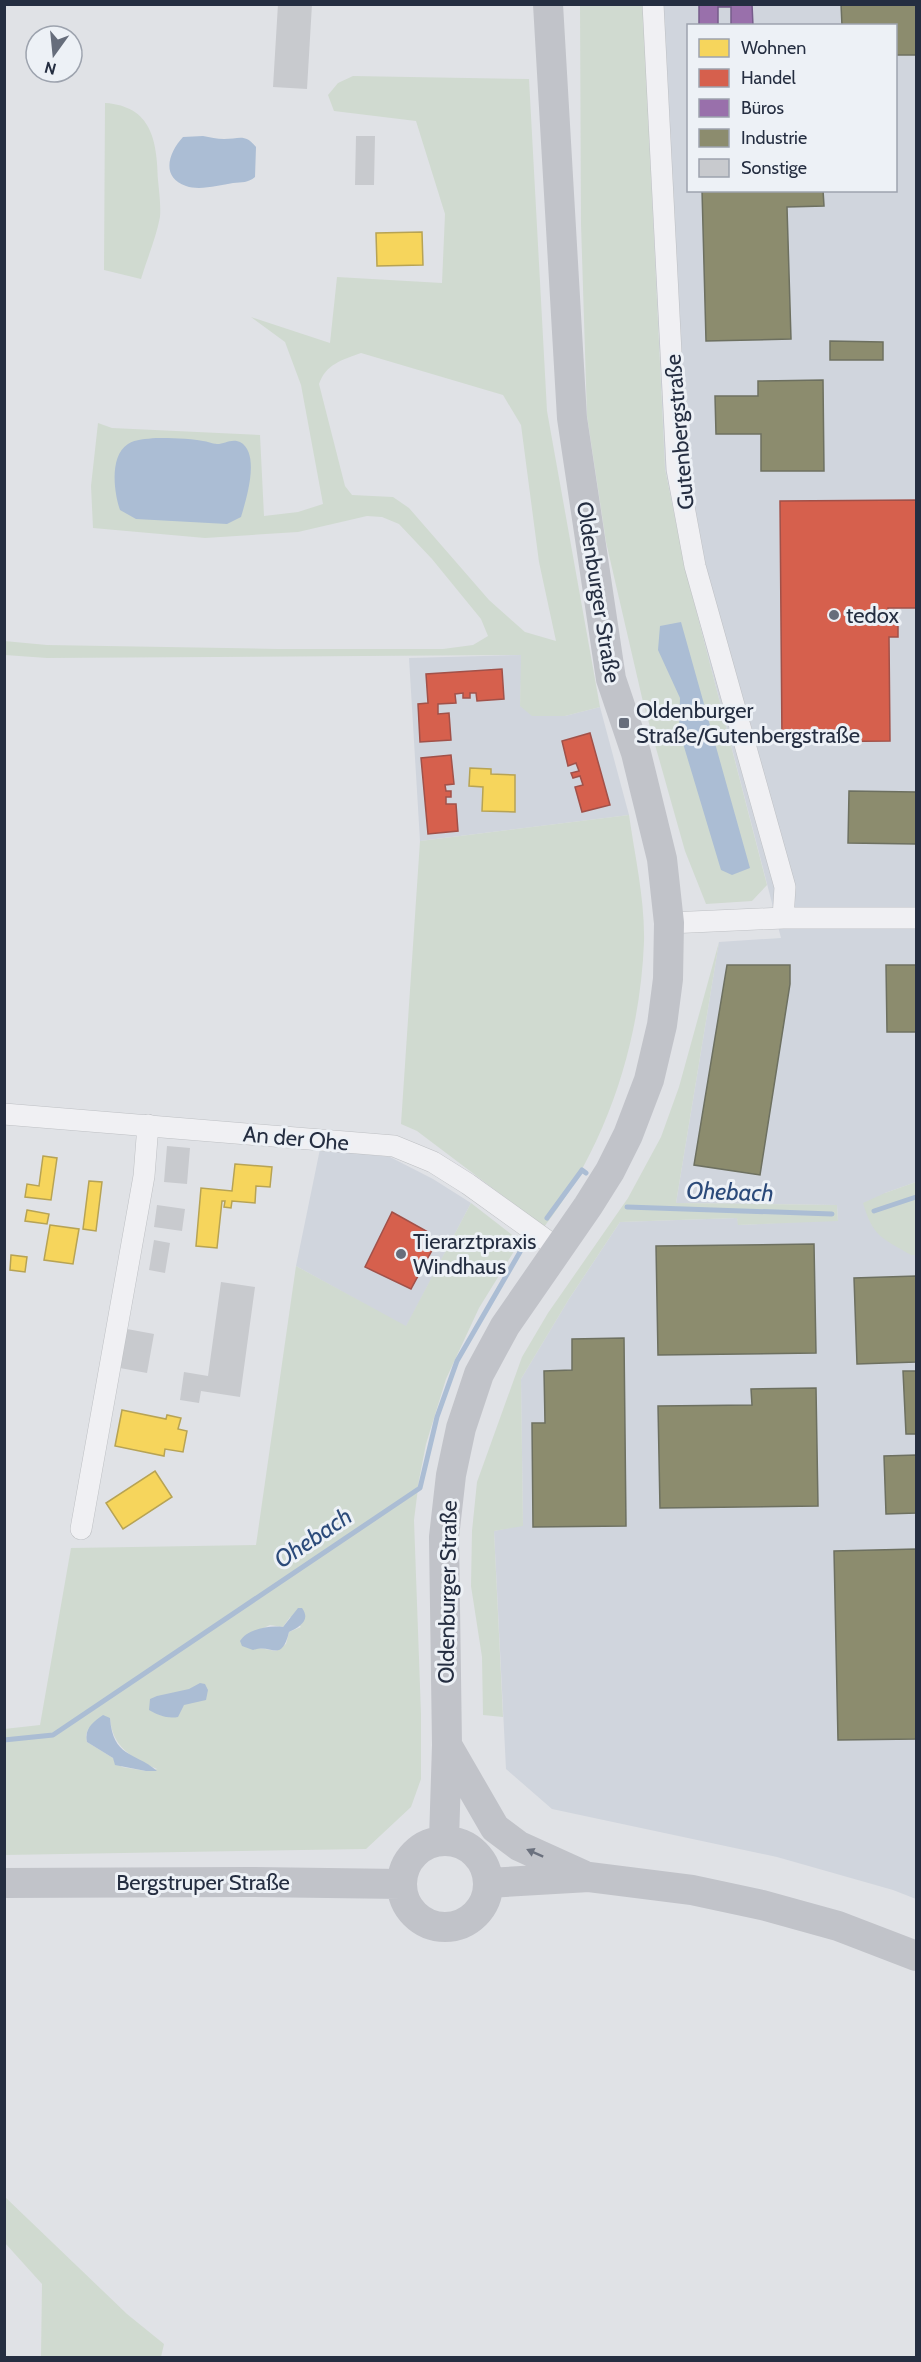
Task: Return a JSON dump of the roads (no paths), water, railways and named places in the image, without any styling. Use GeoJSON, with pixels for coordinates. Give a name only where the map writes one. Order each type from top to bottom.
{"type":"FeatureCollection","features":[{"type":"Feature","properties":{"kind":"main road","name":"Oldenburger Straße"},"geometry":{"type":"LineString","coordinates":[[444,1840],[447,1745],[444,1537],[451,1475],[461,1428],[479,1374],[504,1326],[588,1206],[610,1172],[628,1135],[649,1080],[662,1025],[667,990],[669,923],[662,859],[636,753],[611,679],[572,418],[548,4]]}},
{"type":"Feature","properties":{"kind":"main road"},"geometry":{"type":"LineString","coordinates":[[447,1745],[495,1828],[519,1846],[588,1877]]}},
{"type":"Feature","properties":{"kind":"main road"},"geometry":{"type":"LineString","coordinates":[[444,1840],[458,1842],[470,1848],[486,1869],[488,1882],[487,1896],[481,1908],[459,1925],[446,1927],[432,1925],[415,1914],[404,1898],[401,1884],[403,1870],[414,1854],[431,1843],[444,1840]]}},
{"type":"Feature","properties":{"kind":"main road"},"geometry":{"type":"LineString","coordinates":[[488,1882],[588,1877],[692,1890],[762,1905],[838,1926],[916,1956]]}},
{"type":"Feature","properties":{"kind":"main road","name":"Bergstruper Straße"},"geometry":{"type":"LineString","coordinates":[[4,1883],[401,1884]]}},
{"type":"Feature","properties":{"kind":"street","name":"Gutenbergstraße"},"geometry":{"type":"LineString","coordinates":[[653,4],[677,469],[695,566],[785,887],[783,918]]}},
{"type":"Feature","properties":{"kind":"street"},"geometry":{"type":"LineString","coordinates":[[669,923],[783,918],[916,918]]}},
{"type":"Feature","properties":{"kind":"street","name":"An der Ohe"},"geometry":{"type":"LineString","coordinates":[[4,1114],[394,1146],[433,1162],[468,1184],[557,1248]]}},
{"type":"Feature","properties":{"kind":"street"},"geometry":{"type":"LineString","coordinates":[[81,1529],[144,1176],[148,1125]]}},
{"type":"Feature","properties":{"kind":"water"},"geometry":{"type":"Polygon","coordinates":[[[203,136],[221,139],[245,138],[252,143],[256,147],[255,177],[245,182],[203,188],[186,186],[178,182],[170,170],[174,150],[183,137],[203,136]]]}},
{"type":"Feature","properties":{"kind":"water"},"geometry":{"type":"Polygon","coordinates":[[[156,438],[191,439],[217,444],[240,442],[250,456],[251,466],[241,517],[227,524],[136,519],[120,510],[115,485],[118,457],[131,442],[156,438]]]}},
{"type":"Feature","properties":{"kind":"water"},"geometry":{"type":"Polygon","coordinates":[[[681,622],[750,868],[732,875],[721,870],[679,730],[680,698],[658,650],[660,626],[681,622]]]}},
{"type":"Feature","properties":{"kind":"water"},"geometry":{"type":"Polygon","coordinates":[[[298,1608],[302,1608],[305,1620],[289,1632],[286,1642],[279,1650],[253,1650],[242,1646],[240,1641],[248,1633],[266,1627],[283,1627],[298,1608]]]}},
{"type":"Feature","properties":{"kind":"water"},"geometry":{"type":"Polygon","coordinates":[[[200,1683],[205,1684],[208,1690],[206,1700],[184,1705],[178,1717],[163,1716],[149,1710],[150,1699],[189,1689],[200,1683]]]}},
{"type":"Feature","properties":{"kind":"water"},"geometry":{"type":"Polygon","coordinates":[[[103,1715],[110,1718],[115,1740],[120,1747],[157,1771],[115,1765],[113,1758],[87,1742],[88,1730],[103,1715]]]}},
{"type":"Feature","properties":{"kind":"waterway","name":"Ohebach"},"geometry":{"type":"LineString","coordinates":[[547,1218],[582,1170],[586,1173]]}},
{"type":"Feature","properties":{"kind":"waterway"},"geometry":{"type":"LineString","coordinates":[[874,1211],[916,1197]]}},
{"type":"Feature","properties":{"kind":"waterway","name":"Ohebach"},"geometry":{"type":"LineString","coordinates":[[627,1207],[832,1214]]}},
{"type":"Feature","properties":{"kind":"waterway","name":"Ohebach"},"geometry":{"type":"LineString","coordinates":[[4,1740],[53,1735],[420,1488],[437,1417],[457,1361],[520,1252]]}},
{"type":"Feature","properties":{"kind":"place","name":"tedox"},"geometry":{"type":"Point","coordinates":[834,615]}},
{"type":"Feature","properties":{"kind":"place","name":"Oldenburger Straße/Gutenbergstraße"},"geometry":{"type":"Point","coordinates":[624,723]}},
{"type":"Feature","properties":{"kind":"place","name":"Tierarztpraxis Windhaus"},"geometry":{"type":"Point","coordinates":[401,1254]}}]}
